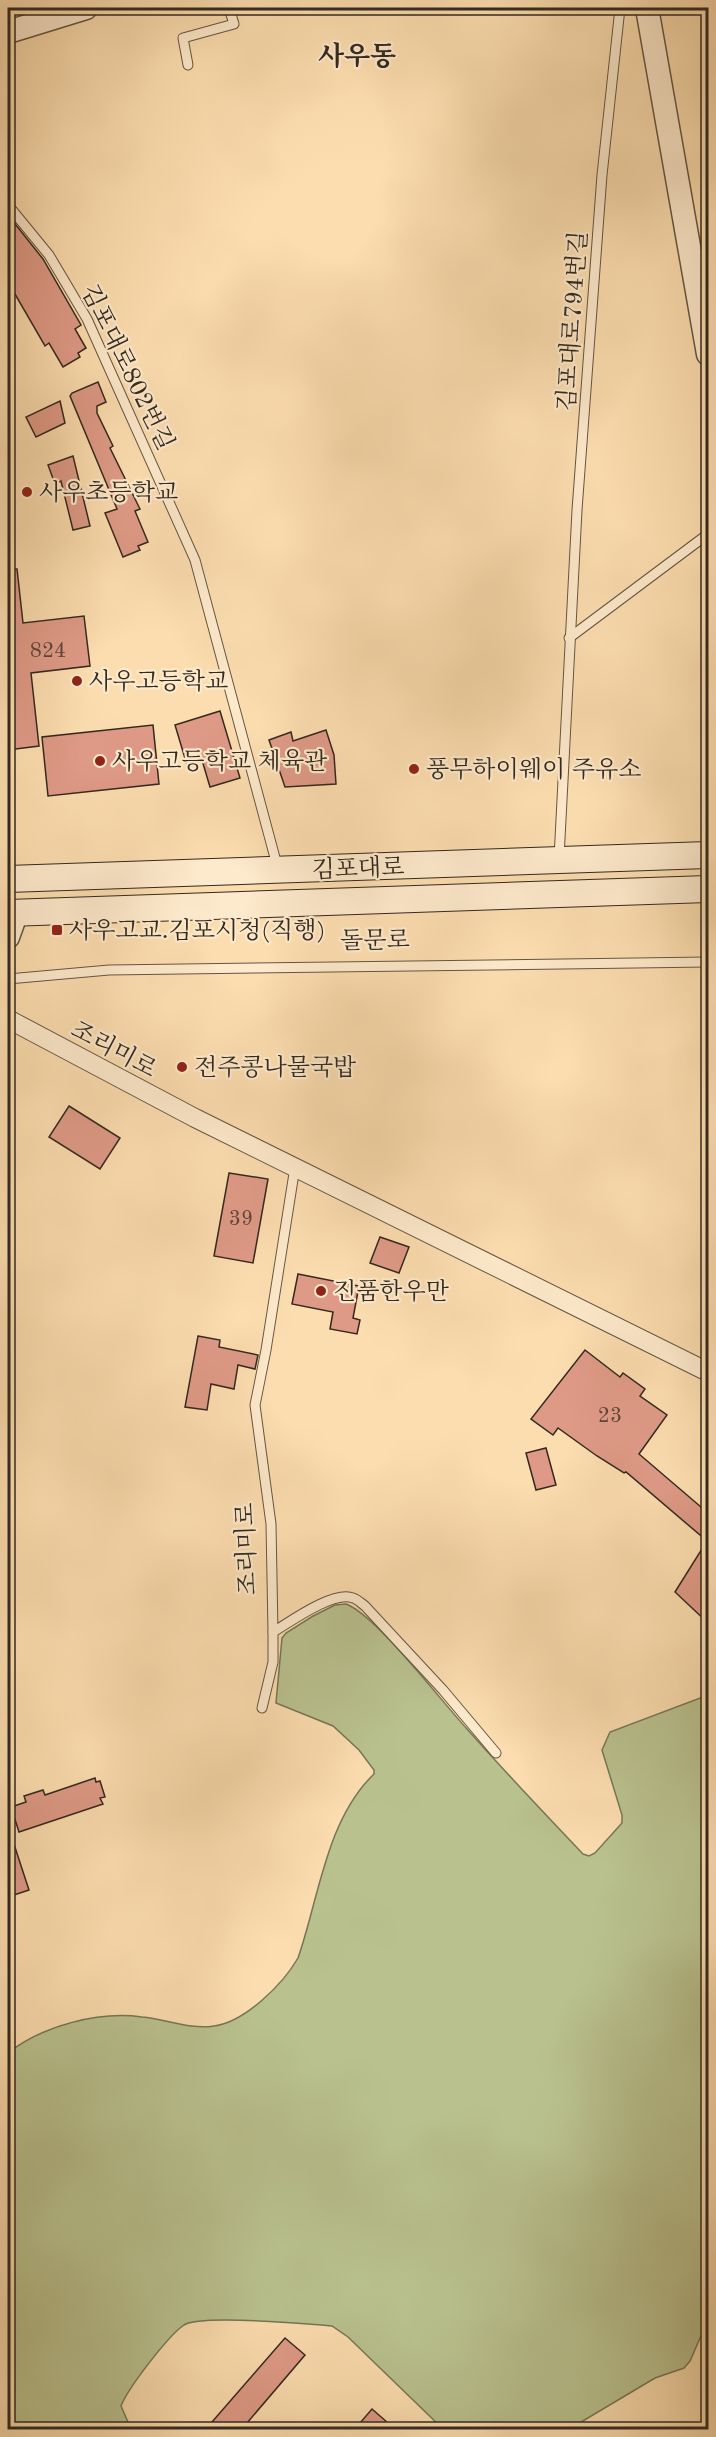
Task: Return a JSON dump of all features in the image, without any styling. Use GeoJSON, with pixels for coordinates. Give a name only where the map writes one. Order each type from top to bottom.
{"type":"FeatureCollection","features":[{"type":"Feature","properties":{"kind":"main road","name":"김포대로"},"geometry":{"type":"LineString","coordinates":[[10,879],[708,855]]}},
{"type":"Feature","properties":{"kind":"main road","name":"김포대로"},"geometry":{"type":"LineString","coordinates":[[12,912],[708,890]]}},
{"type":"Feature","properties":{"kind":"street"},"geometry":{"type":"LineString","coordinates":[[8,20],[47,8]]}},
{"type":"Feature","properties":{"kind":"street"},"geometry":{"type":"LineString","coordinates":[[8,32],[86,8]]}},
{"type":"Feature","properties":{"kind":"street"},"geometry":{"type":"LineString","coordinates":[[647,8],[708,354]]}},
{"type":"Feature","properties":{"kind":"street"},"geometry":{"type":"LineString","coordinates":[[662,8],[708,267]]}},
{"type":"Feature","properties":{"kind":"street"},"geometry":{"type":"LineString","coordinates":[[8,937],[12,912]]}},
{"type":"Feature","properties":{"kind":"street","name":"조리미로"},"geometry":{"type":"LineString","coordinates":[[8,1019],[195,1118],[708,1372]]}},
{"type":"Feature","properties":{"kind":"lane"},"geometry":{"type":"LineString","coordinates":[[188,65],[183,38],[234,24],[229,8]]}},
{"type":"Feature","properties":{"kind":"lane","name":"김포대로794번길"},"geometry":{"type":"LineString","coordinates":[[559,861],[569,638],[602,175],[620,8]]}},
{"type":"Feature","properties":{"kind":"lane","name":"김포대로802번길"},"geometry":{"type":"LineString","coordinates":[[8,205],[49,255],[87,319],[195,560],[278,871]]}},
{"type":"Feature","properties":{"kind":"lane"},"geometry":{"type":"LineString","coordinates":[[569,638],[708,534]]}},
{"type":"Feature","properties":{"kind":"lane","name":"돌문로"},"geometry":{"type":"LineString","coordinates":[[8,979],[69,972],[121,970],[708,962]]}},
{"type":"Feature","properties":{"kind":"lane","name":"조리미로"},"geometry":{"type":"LineString","coordinates":[[262,1708],[273,1662],[273,1632],[270,1516],[255,1405],[267,1350],[295,1167]]}},
{"type":"Feature","properties":{"kind":"lane"},"geometry":{"type":"LineString","coordinates":[[273,1632],[332,1599],[343,1596],[353,1598],[365,1606],[426,1670],[496,1752]]}},
{"type":"Feature","properties":{"kind":"green space"},"geometry":{"type":"Polygon","coordinates":[[[346,1604],[359,1611],[391,1641],[510,1777],[583,1854],[589,1856],[595,1853],[622,1823],[622,1815],[602,1750],[610,1732],[708,1695],[708,1851],[705,1862],[708,1871],[706,1948],[708,1962],[707,2322],[690,2361],[684,2368],[655,2378],[576,2425],[575,2429],[443,2429],[348,2337],[332,2326],[211,2320],[184,2325],[168,2340],[140,2375],[121,2406],[131,2429],[8,2429],[8,2053],[22,2043],[54,2028],[107,2016],[151,2018],[196,2027],[226,2023],[250,2010],[283,1979],[298,1958],[334,1837],[345,1814],[358,1793],[374,1774],[374,1770],[359,1750],[333,1726],[276,1703],[282,1638],[313,1616],[335,1605],[346,1604]]]}},
{"type":"Feature","properties":{"kind":"building"},"geometry":{"type":"Polygon","coordinates":[[[8,215],[43,259],[81,325],[75,329],[86,348],[78,353],[80,357],[63,367],[49,343],[45,346],[8,282],[8,215]]]}},
{"type":"Feature","properties":{"kind":"building"},"geometry":{"type":"Polygon","coordinates":[[[98,382],[106,402],[97,406],[97,413],[113,446],[110,448],[140,509],[135,511],[148,542],[138,546],[140,550],[123,557],[105,513],[117,509],[70,396],[98,382]]]}},
{"type":"Feature","properties":{"kind":"building"},"geometry":{"type":"Polygon","coordinates":[[[60,401],[65,423],[36,437],[26,417],[60,401]]]}},
{"type":"Feature","properties":{"kind":"building"},"geometry":{"type":"Polygon","coordinates":[[[73,456],[90,526],[73,530],[61,481],[55,484],[48,465],[73,456]]]}},
{"type":"Feature","properties":{"kind":"building","name":"사우고등학교"},"geometry":{"type":"Polygon","coordinates":[[[8,569],[17,569],[23,623],[84,616],[90,666],[31,673],[39,746],[8,750],[8,569]]]}},
{"type":"Feature","properties":{"kind":"building"},"geometry":{"type":"Polygon","coordinates":[[[220,711],[240,778],[210,787],[202,760],[187,765],[175,725],[220,711]]]}},
{"type":"Feature","properties":{"kind":"building","name":"사우고등학교 체육관"},"geometry":{"type":"Polygon","coordinates":[[[153,725],[159,784],[48,796],[42,737],[153,725]]]}},
{"type":"Feature","properties":{"kind":"building"},"geometry":{"type":"Polygon","coordinates":[[[326,730],[334,755],[336,784],[285,787],[269,740],[291,732],[293,741],[326,730]]]}},
{"type":"Feature","properties":{"kind":"building"},"geometry":{"type":"Polygon","coordinates":[[[69,1106],[120,1138],[100,1169],[49,1137],[69,1106]]]}},
{"type":"Feature","properties":{"kind":"building"},"geometry":{"type":"Polygon","coordinates":[[[229,1173],[268,1179],[253,1263],[214,1256],[229,1173]]]}},
{"type":"Feature","properties":{"kind":"building"},"geometry":{"type":"Polygon","coordinates":[[[380,1237],[409,1247],[399,1273],[370,1263],[380,1237]]]}},
{"type":"Feature","properties":{"kind":"building"},"geometry":{"type":"Polygon","coordinates":[[[298,1274],[359,1286],[353,1318],[360,1320],[357,1334],[330,1329],[333,1312],[292,1304],[298,1274]]]}},
{"type":"Feature","properties":{"kind":"building"},"geometry":{"type":"Polygon","coordinates":[[[198,1336],[220,1340],[219,1347],[258,1355],[255,1369],[238,1365],[234,1389],[211,1384],[207,1410],[185,1407],[198,1336]]]}},
{"type":"Feature","properties":{"kind":"building"},"geometry":{"type":"Polygon","coordinates":[[[585,1350],[620,1377],[623,1373],[645,1389],[640,1396],[667,1415],[639,1454],[708,1513],[708,1623],[675,1592],[707,1541],[626,1472],[624,1473],[597,1456],[558,1428],[553,1435],[531,1419],[585,1350]]]}},
{"type":"Feature","properties":{"kind":"building"},"geometry":{"type":"Polygon","coordinates":[[[546,1448],[556,1485],[536,1490],[526,1453],[546,1448]]]}},
{"type":"Feature","properties":{"kind":"building"},"geometry":{"type":"Polygon","coordinates":[[[95,1778],[96,1782],[100,1781],[105,1797],[100,1798],[103,1804],[19,1832],[11,1807],[26,1802],[24,1796],[43,1790],[45,1795],[95,1778]]]}},
{"type":"Feature","properties":{"kind":"building"},"geometry":{"type":"Polygon","coordinates":[[[8,1832],[10,1832],[29,1890],[8,1897],[8,1832]]]}},
{"type":"Feature","properties":{"kind":"building"},"geometry":{"type":"Polygon","coordinates":[[[285,2338],[305,2355],[241,2430],[205,2430],[285,2338]]]}},
{"type":"Feature","properties":{"kind":"building"},"geometry":{"type":"Polygon","coordinates":[[[372,2409],[396,2430],[354,2430],[372,2409]]]}},
{"type":"Feature","properties":{"kind":"place","name":"사우초등학교"},"geometry":{"type":"Point","coordinates":[27,492]}},
{"type":"Feature","properties":{"kind":"place","name":"사우고등학교"},"geometry":{"type":"Point","coordinates":[77,681]}},
{"type":"Feature","properties":{"kind":"place","name":"사우고등학교 체육관"},"geometry":{"type":"Point","coordinates":[100,761]}},
{"type":"Feature","properties":{"kind":"place","name":"풍무하이웨이 주유소"},"geometry":{"type":"Point","coordinates":[414,769]}},
{"type":"Feature","properties":{"kind":"place","name":"사우고교.김포시청(직행)"},"geometry":{"type":"Point","coordinates":[57,930]}},
{"type":"Feature","properties":{"kind":"place","name":"전주콩나물국밥"},"geometry":{"type":"Point","coordinates":[182,1067]}},
{"type":"Feature","properties":{"kind":"place","name":"진품한우만"},"geometry":{"type":"Point","coordinates":[321,1291]}},
{"type":"Feature","properties":{"kind":"district","name":"사우동"},"geometry":{"type":"Point","coordinates":[357,56]}}]}
